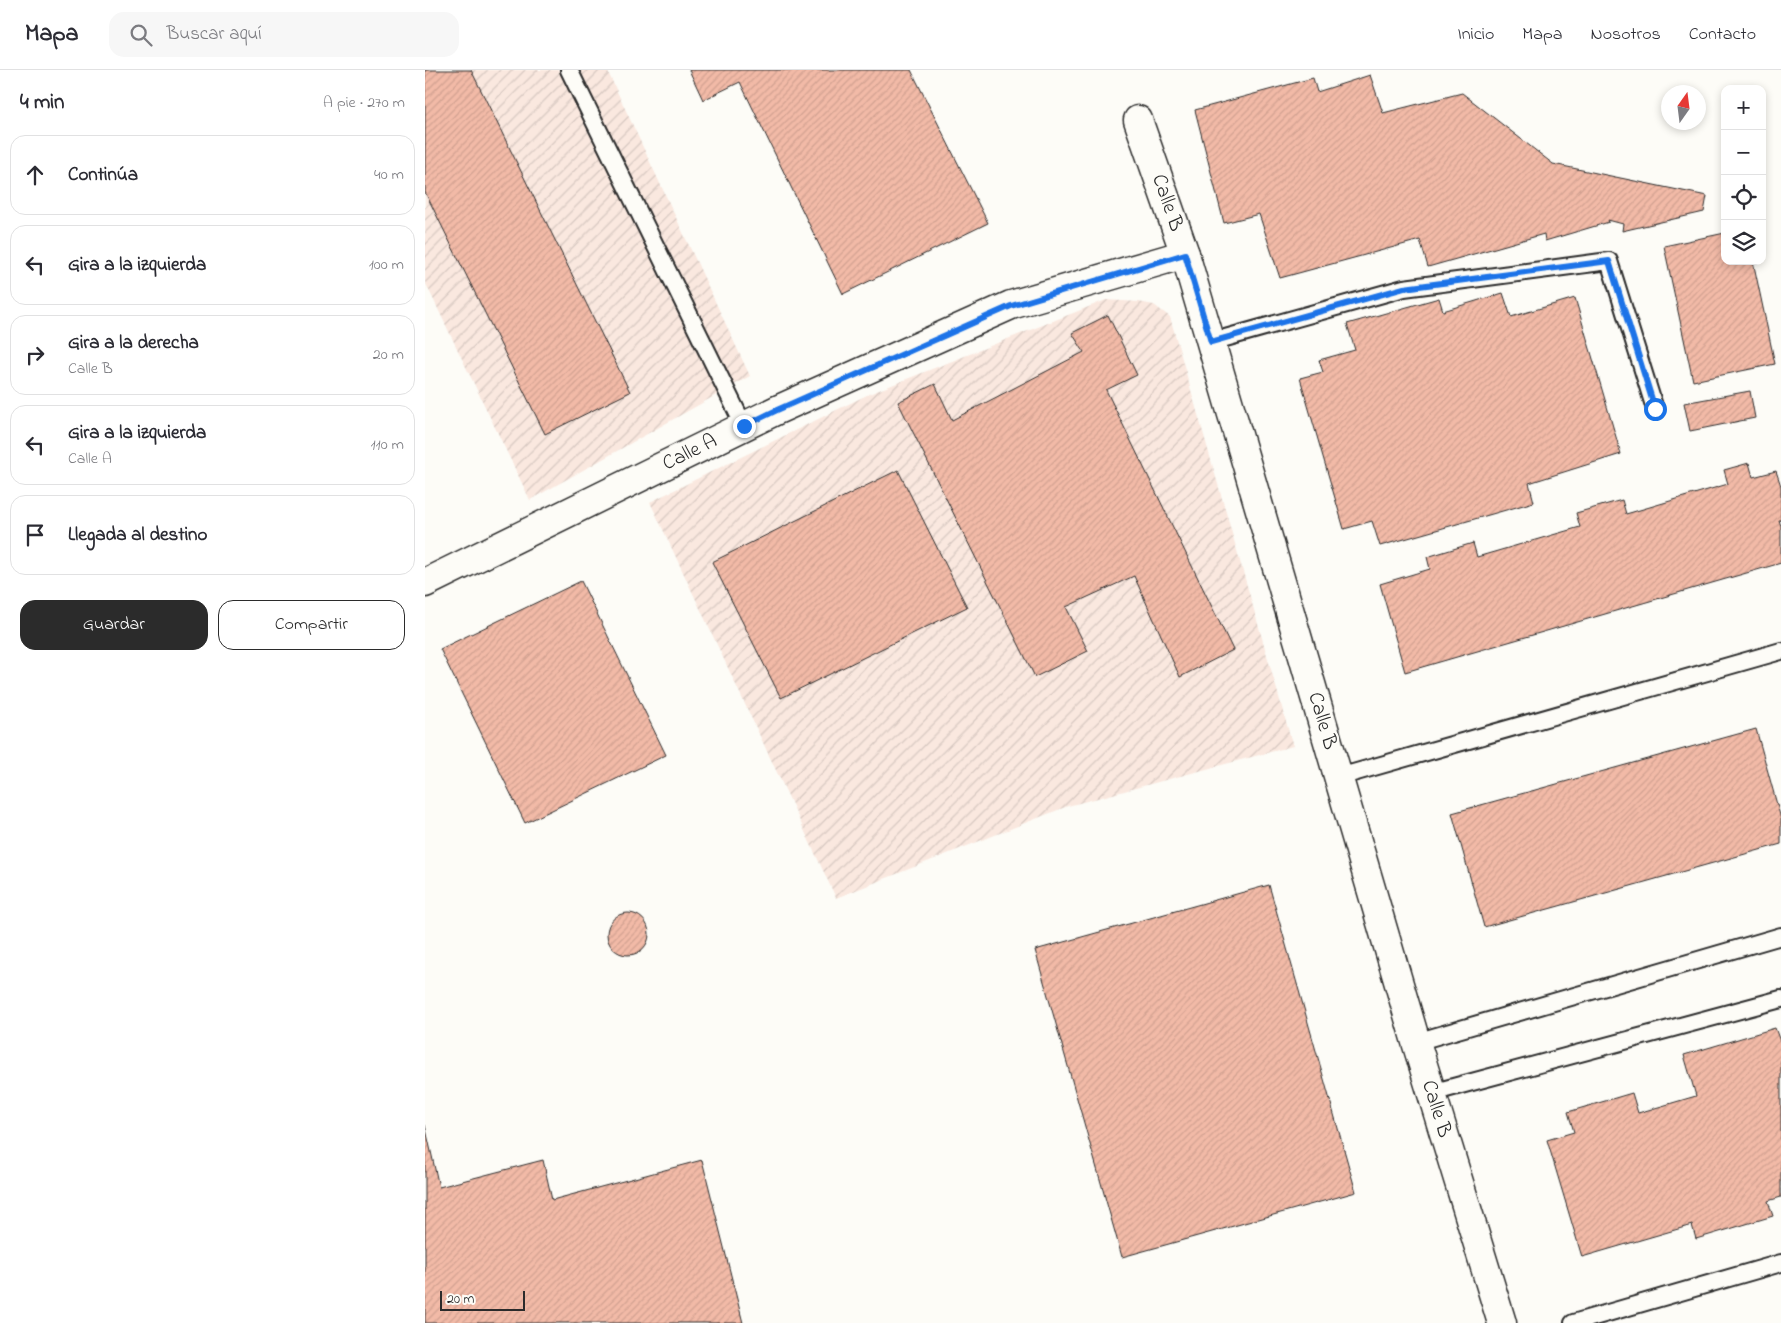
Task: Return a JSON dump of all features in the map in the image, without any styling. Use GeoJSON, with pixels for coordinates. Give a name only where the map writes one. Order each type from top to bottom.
{"type":"FeatureCollection","features":[{"type":"Feature","properties":{"kind":"street","name":"Calle B"},"geometry":{"type":"LineString","coordinates":[[1138,120],[1185,254],[1431,1093],[1502,1323]]}},
{"type":"Feature","properties":{"kind":"street","name":"Calle A"},"geometry":{"type":"LineString","coordinates":[[425,583],[777,410],[1011,306],[1185,254]]}},
{"type":"Feature","properties":{"kind":"lane"},"geometry":{"type":"LineString","coordinates":[[569,70],[744,426]]}},
{"type":"Feature","properties":{"kind":"lane"},"geometry":{"type":"LineString","coordinates":[[1211,342],[1404,288],[1609,261],[1655,409]]}},
{"type":"Feature","properties":{"kind":"lane"},"geometry":{"type":"LineString","coordinates":[[1339,777],[1781,651]]}},
{"type":"Feature","properties":{"kind":"lane"},"geometry":{"type":"LineString","coordinates":[[1416,1042],[1781,936]]}},
{"type":"Feature","properties":{"kind":"lane"},"geometry":{"type":"LineString","coordinates":[[1431,1093],[1781,999]]}},
{"type":"Feature","properties":{"kind":"lane"},"geometry":{"type":"LineString","coordinates":[[1573,1323],[1781,1263]]}},
{"type":"Feature","properties":{"kind":"shaded area"},"geometry":{"type":"Polygon","coordinates":[[[425,70],[607,70],[750,376],[530,500],[425,282],[425,70]]]}},
{"type":"Feature","properties":{"kind":"shaded area"},"geometry":{"type":"Polygon","coordinates":[[[1106,300],[1154,305],[1170,317],[1293,746],[1068,806],[836,898],[650,502],[869,394],[1106,300]]]}},
{"type":"Feature","properties":{"kind":"building"},"geometry":{"type":"Polygon","coordinates":[[[425,70],[471,70],[630,392],[545,434],[425,192],[425,70]]]}},
{"type":"Feature","properties":{"kind":"building"},"geometry":{"type":"Polygon","coordinates":[[[689,70],[911,70],[988,223],[843,294],[740,82],[703,100],[689,70]]]}},
{"type":"Feature","properties":{"kind":"building"},"geometry":{"type":"Polygon","coordinates":[[[1370,75],[1383,113],[1462,93],[1553,164],[1707,196],[1704,212],[1622,231],[1623,224],[1608,220],[1609,222],[1545,241],[1544,234],[1428,267],[1420,240],[1280,278],[1259,214],[1224,223],[1195,110],[1313,78],[1317,92],[1370,75]]]}},
{"type":"Feature","properties":{"kind":"building"},"geometry":{"type":"Polygon","coordinates":[[[1721,234],[1721,265],[1754,265],[1775,364],[1693,381],[1664,246],[1721,234]]]}},
{"type":"Feature","properties":{"kind":"building"},"geometry":{"type":"Polygon","coordinates":[[[1503,293],[1511,317],[1575,298],[1621,454],[1529,483],[1534,502],[1380,546],[1372,521],[1344,529],[1300,378],[1323,372],[1319,360],[1355,350],[1347,324],[1439,298],[1443,311],[1503,293]]]}},
{"type":"Feature","properties":{"kind":"building"},"geometry":{"type":"Polygon","coordinates":[[[1108,315],[1137,375],[1106,390],[1233,650],[1180,677],[1134,576],[1066,607],[1088,651],[1035,677],[898,402],[935,384],[952,420],[1084,352],[1072,333],[1108,315]]]}},
{"type":"Feature","properties":{"kind":"building"},"geometry":{"type":"Polygon","coordinates":[[[1750,391],[1755,418],[1690,431],[1684,403],[1750,391]]]}},
{"type":"Feature","properties":{"kind":"building"},"geometry":{"type":"Polygon","coordinates":[[[1749,463],[1753,477],[1776,471],[1781,486],[1781,520],[1779,520],[1781,526],[1781,563],[1405,672],[1380,584],[1430,569],[1427,557],[1473,543],[1477,557],[1580,527],[1576,513],[1622,500],[1626,514],[1728,484],[1724,470],[1749,463]]]}},
{"type":"Feature","properties":{"kind":"building"},"geometry":{"type":"Polygon","coordinates":[[[898,470],[967,607],[781,698],[712,562],[898,470]]]}},
{"type":"Feature","properties":{"kind":"building"},"geometry":{"type":"Polygon","coordinates":[[[581,581],[666,755],[525,823],[440,649],[581,581]]]}},
{"type":"Feature","properties":{"kind":"building"},"geometry":{"type":"Polygon","coordinates":[[[1756,729],[1781,819],[1781,844],[1484,927],[1452,813],[1756,729]]]}},
{"type":"Feature","properties":{"kind":"building"},"geometry":{"type":"Polygon","coordinates":[[[1269,885],[1356,1192],[1122,1257],[1035,950],[1269,885]]]}},
{"type":"Feature","properties":{"kind":"building"},"geometry":{"type":"Polygon","coordinates":[[[632,913],[640,916],[646,922],[649,934],[646,946],[640,952],[624,955],[616,952],[610,946],[607,930],[610,922],[616,916],[632,913]]]}},
{"type":"Feature","properties":{"kind":"building"},"geometry":{"type":"Polygon","coordinates":[[[1775,1028],[1781,1044],[1781,1197],[1768,1201],[1773,1216],[1696,1239],[1692,1225],[1582,1257],[1547,1140],[1574,1132],[1568,1112],[1632,1093],[1638,1113],[1696,1096],[1684,1055],[1775,1028]]]}},
{"type":"Feature","properties":{"kind":"building"},"geometry":{"type":"Polygon","coordinates":[[[425,1125],[439,1187],[543,1160],[552,1200],[702,1160],[743,1323],[425,1323],[425,1125]]]}},
{"type":"Feature","properties":{"kind":"route"},"geometry":{"type":"LineString","coordinates":[[744,426],[1011,306],[1185,254],[1211,342],[1404,288],[1609,261],[1655,409]]}}]}
